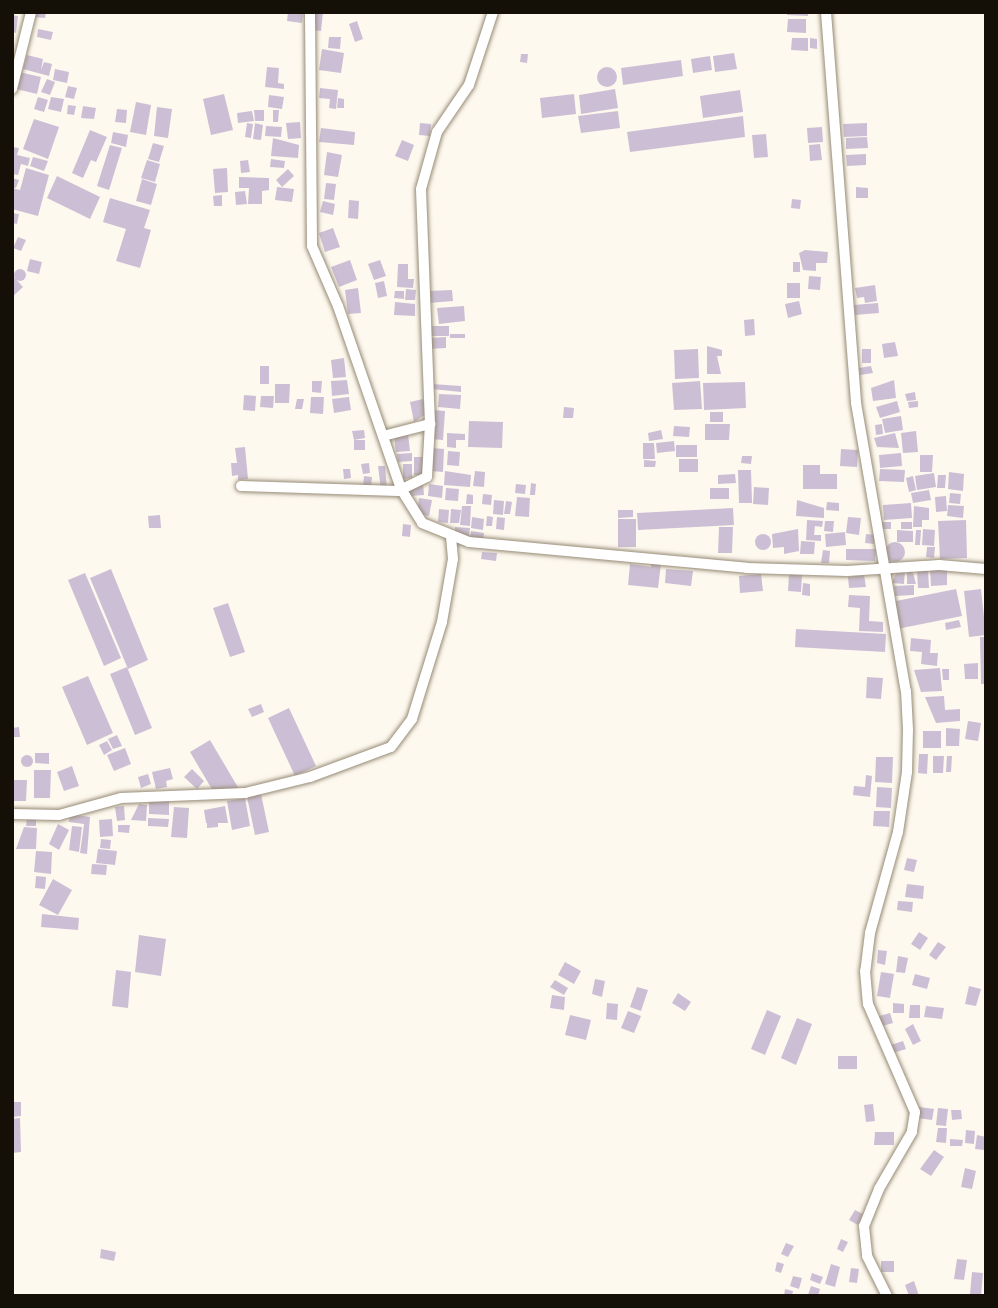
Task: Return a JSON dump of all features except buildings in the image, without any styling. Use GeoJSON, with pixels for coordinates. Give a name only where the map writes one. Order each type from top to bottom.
{"type":"FeatureCollection","features":[{"type":"Feature","properties":{"kind":"street"},"geometry":{"type":"LineString","coordinates":[[12,89],[31,12]]}},
{"type":"Feature","properties":{"kind":"street"},"geometry":{"type":"LineString","coordinates":[[310,12],[314,144],[310,238],[401,489],[422,523],[451,537],[513,548],[747,568],[882,568],[939,565],[986,569]]}},
{"type":"Feature","properties":{"kind":"street"},"geometry":{"type":"LineString","coordinates":[[242,486],[401,489],[426,477],[430,424],[421,189],[437,132],[469,85],[493,12]]}},
{"type":"Feature","properties":{"kind":"street"},"geometry":{"type":"LineString","coordinates":[[826,12],[847,307],[859,423],[882,568],[906,691],[908,758],[894,849],[870,933],[865,990],[872,1015],[912,1097],[915,1118],[864,1226],[867,1256],[887,1296]]}},
{"type":"Feature","properties":{"kind":"street"},"geometry":{"type":"LineString","coordinates":[[383,436],[430,424]]}},
{"type":"Feature","properties":{"kind":"street"},"geometry":{"type":"LineString","coordinates":[[12,814],[59,815],[121,798],[245,793],[310,778],[391,747],[412,719],[442,622],[453,559],[451,537]]}}]}
